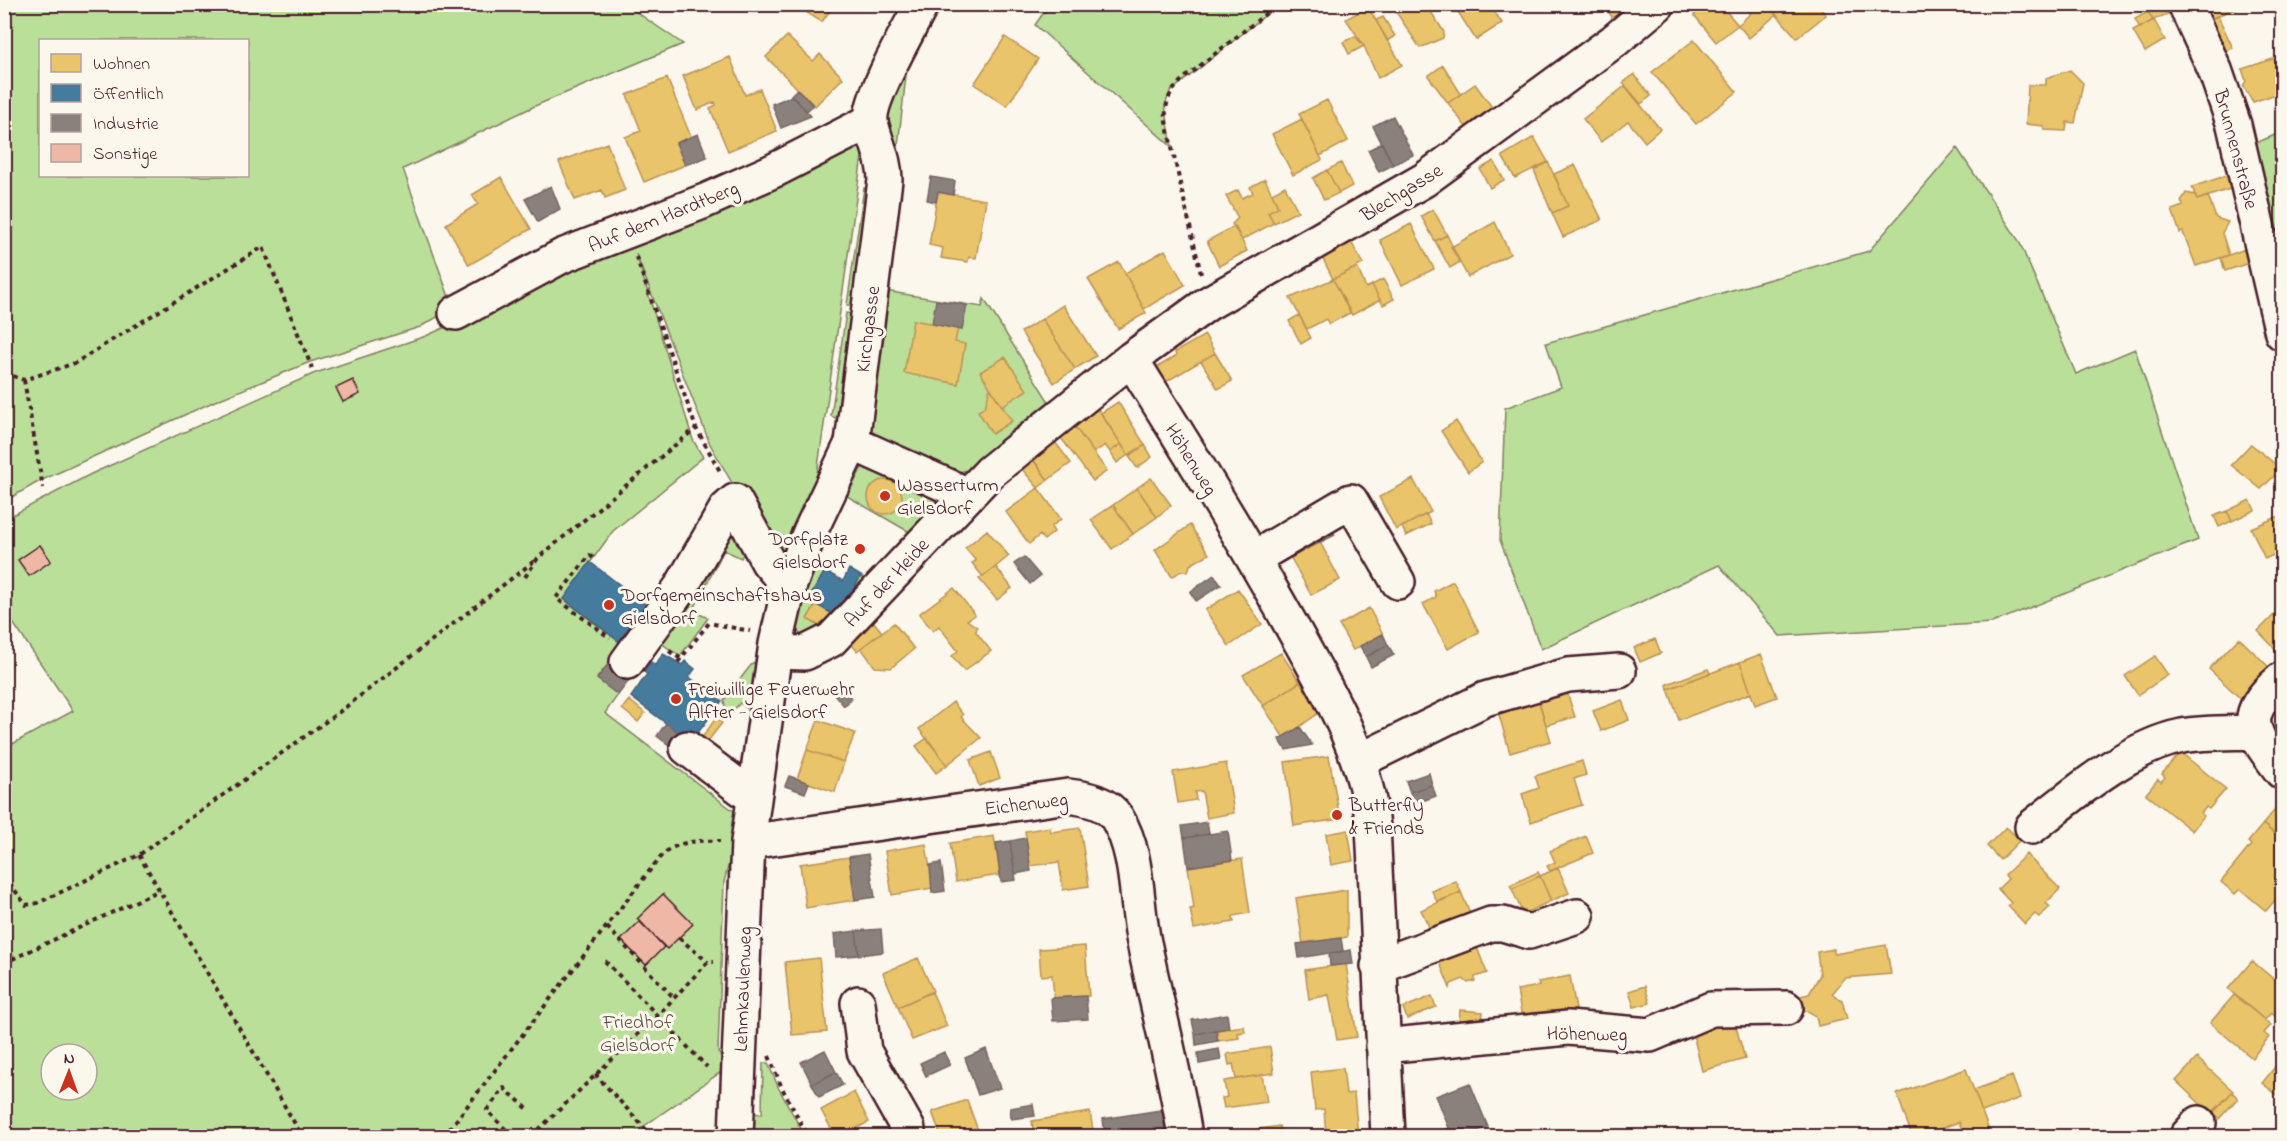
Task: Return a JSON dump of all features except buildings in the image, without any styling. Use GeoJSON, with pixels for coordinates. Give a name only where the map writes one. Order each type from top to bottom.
{"type":"FeatureCollection","features":[{"type":"Feature","properties":{"kind":"street"},"geometry":{"type":"LineString","coordinates":[[871,121],[873,102],[922,4]]}},
{"type":"Feature","properties":{"kind":"street","name":"Blechgasse"},"geometry":{"type":"LineString","coordinates":[[1131,359],[1208,304],[1424,180],[1614,41],[1658,4]]}},
{"type":"Feature","properties":{"kind":"street","name":"Brunnenstraße"},"geometry":{"type":"LineString","coordinates":[[2185,4],[2215,70],[2234,125],[2283,333]]}},
{"type":"Feature","properties":{"kind":"street","name":"Auf dem Hardtberg"},"geometry":{"type":"LineString","coordinates":[[456,313],[562,256],[775,170],[871,121]]}},
{"type":"Feature","properties":{"kind":"street","name":"Kirchgasse"},"geometry":{"type":"LineString","coordinates":[[776,644],[789,587],[809,534],[852,444],[885,180],[884,160],[871,121]]}},
{"type":"Feature","properties":{"kind":"street","name":"Auf der Heide"},"geometry":{"type":"LineString","coordinates":[[776,644],[805,653],[831,640],[966,494],[1008,456],[1131,359]]}},
{"type":"Feature","properties":{"kind":"street","name":"Höhenweg"},"geometry":{"type":"LineString","coordinates":[[1131,359],[1254,558],[1340,714],[1359,761],[1369,795],[1372,826],[1389,1137]]}},
{"type":"Feature","properties":{"kind":"street"},"geometry":{"type":"LineString","coordinates":[[852,444],[966,494]]}},
{"type":"Feature","properties":{"kind":"street"},"geometry":{"type":"LineString","coordinates":[[629,658],[681,587],[726,509],[735,501],[768,562],[789,587]]}},
{"type":"Feature","properties":{"kind":"street"},"geometry":{"type":"LineString","coordinates":[[1254,558],[1351,501],[1398,582]]}},
{"type":"Feature","properties":{"kind":"street"},"geometry":{"type":"LineString","coordinates":[[748,842],[776,644]]}},
{"type":"Feature","properties":{"kind":"street"},"geometry":{"type":"LineString","coordinates":[[1359,761],[1485,699],[1568,675],[1619,671]]}},
{"type":"Feature","properties":{"kind":"street"},"geometry":{"type":"LineString","coordinates":[[2283,679],[2263,695],[2253,716],[2257,740],[2283,772]]}},
{"type":"Feature","properties":{"kind":"street"},"geometry":{"type":"LineString","coordinates":[[2032,827],[2086,784],[2137,753],[2181,736],[2256,732]]}},
{"type":"Feature","properties":{"kind":"street"},"geometry":{"type":"LineString","coordinates":[[687,748],[754,798]]}},
{"type":"Feature","properties":{"kind":"street","name":"Eichenweg"},"geometry":{"type":"LineString","coordinates":[[748,842],[1068,796],[1092,800],[1115,815],[1128,840],[1144,946],[1164,1025],[1185,1137]]}},
{"type":"Feature","properties":{"kind":"street","name":"Lehmkaulenweg"},"geometry":{"type":"LineString","coordinates":[[736,1137],[748,842]]}},
{"type":"Feature","properties":{"kind":"street"},"geometry":{"type":"LineString","coordinates":[[1378,966],[1491,924],[1503,924],[1529,932],[1577,916]]}},
{"type":"Feature","properties":{"kind":"street"},"geometry":{"type":"LineString","coordinates":[[858,1003],[864,1051],[908,1128],[907,1137]]}},
{"type":"Feature","properties":{"kind":"street","name":"Höhenweg"},"geometry":{"type":"LineString","coordinates":[[1383,1046],[1568,1028],[1650,1035],[1711,1009],[1786,1008]]}},
{"type":"Feature","properties":{"kind":"path"},"geometry":{"type":"LineString","coordinates":[[1208,304],[1166,122],[1165,105],[1170,92],[1182,80],[1278,4]]}},
{"type":"Feature","properties":{"kind":"path"},"geometry":{"type":"LineString","coordinates":[[628,231],[696,428],[721,473]]}},
{"type":"Feature","properties":{"kind":"path"},"geometry":{"type":"LineString","coordinates":[[4,373],[24,380],[75,363],[263,247],[312,368]]}},
{"type":"Feature","properties":{"kind":"path"},"geometry":{"type":"LineString","coordinates":[[24,380],[44,488]]}},
{"type":"Feature","properties":{"kind":"path"},"geometry":{"type":"LineString","coordinates":[[4,876],[26,905],[38,903],[139,855],[342,710],[538,558],[696,428]]}},
{"type":"Feature","properties":{"kind":"path"},"geometry":{"type":"LineString","coordinates":[[593,558],[590,555],[556,598],[629,658]]}},
{"type":"Feature","properties":{"kind":"path"},"geometry":{"type":"LineString","coordinates":[[525,576],[538,558]]}},
{"type":"Feature","properties":{"kind":"path"},"geometry":{"type":"LineString","coordinates":[[678,662],[709,623],[776,644]]}},
{"type":"Feature","properties":{"kind":"path"},"geometry":{"type":"LineString","coordinates":[[444,1137],[606,926],[669,849],[692,841],[748,842]]}},
{"type":"Feature","properties":{"kind":"path"},"geometry":{"type":"LineString","coordinates":[[139,855],[302,1137]]}},
{"type":"Feature","properties":{"kind":"path"},"geometry":{"type":"LineString","coordinates":[[4,963],[160,890]]}},
{"type":"Feature","properties":{"kind":"path"},"geometry":{"type":"LineString","coordinates":[[606,926],[674,998]]}},
{"type":"Feature","properties":{"kind":"path"},"geometry":{"type":"LineString","coordinates":[[679,938],[708,962],[744,963]]}},
{"type":"Feature","properties":{"kind":"path"},"geometry":{"type":"LineString","coordinates":[[605,961],[707,1067]]}},
{"type":"Feature","properties":{"kind":"path"},"geometry":{"type":"LineString","coordinates":[[532,1137],[658,1015],[708,962]]}},
{"type":"Feature","properties":{"kind":"path"},"geometry":{"type":"LineString","coordinates":[[765,1045],[782,1089],[808,1137]]}},
{"type":"Feature","properties":{"kind":"path"},"geometry":{"type":"LineString","coordinates":[[595,1074],[652,1137]]}},
{"type":"Feature","properties":{"kind":"path"},"geometry":{"type":"LineString","coordinates":[[512,1137],[487,1110],[504,1088],[529,1110]]}},
{"type":"Feature","properties":{"kind":"green space"},"geometry":{"type":"Polygon","coordinates":[[[4,5],[626,5],[683,44],[537,105],[403,169],[453,308],[420,327],[310,362],[215,401],[40,481],[5,501],[4,5]]]}},
{"type":"Feature","properties":{"kind":"green space"},"geometry":{"type":"Polygon","coordinates":[[[1049,5],[1278,5],[1170,92],[1165,105],[1172,147],[1035,25],[1049,5]]]}},
{"type":"Feature","properties":{"kind":"green space"},"geometry":{"type":"Polygon","coordinates":[[[898,75],[906,76],[897,154],[891,146],[884,102],[898,75]]]}},
{"type":"Feature","properties":{"kind":"green space"},"geometry":{"type":"Polygon","coordinates":[[[2282,132],[2282,302],[2249,146],[2282,132]]]}},
{"type":"Feature","properties":{"kind":"green space","name":"Friedhof Gielsdorf"},"geometry":{"type":"Polygon","coordinates":[[[857,139],[863,149],[816,481],[779,566],[710,444],[636,254],[693,440],[703,457],[613,531],[564,599],[626,647],[616,654],[597,678],[618,695],[605,713],[735,812],[730,859],[724,882],[718,1052],[725,1062],[725,1069],[630,1136],[5,1136],[5,748],[73,711],[5,611],[5,519],[91,474],[313,374],[426,336],[857,139]]]}},
{"type":"Feature","properties":{"kind":"green space"},"geometry":{"type":"Polygon","coordinates":[[[1957,148],[2019,241],[2076,374],[2135,349],[2198,540],[1992,623],[1780,636],[1719,565],[1541,649],[1500,540],[1505,408],[1561,387],[1546,343],[1869,251],[1957,148]]]}},
{"type":"Feature","properties":{"kind":"green space"},"geometry":{"type":"Polygon","coordinates":[[[864,188],[873,190],[859,307],[847,305],[864,188]]]}},
{"type":"Feature","properties":{"kind":"green space"},"geometry":{"type":"Polygon","coordinates":[[[885,291],[982,307],[984,299],[1051,405],[971,469],[955,473],[888,449],[867,431],[885,291]]]}},
{"type":"Feature","properties":{"kind":"green space"},"geometry":{"type":"Polygon","coordinates":[[[846,313],[858,315],[844,422],[831,416],[846,313]]]}},
{"type":"Feature","properties":{"kind":"green space"},"geometry":{"type":"Polygon","coordinates":[[[865,462],[935,494],[934,508],[911,533],[847,496],[865,462]]]}},
{"type":"Feature","properties":{"kind":"green space"},"geometry":{"type":"Polygon","coordinates":[[[730,524],[775,583],[771,594],[746,548],[741,558],[724,550],[693,611],[708,618],[680,656],[655,639],[730,524]]]}},
{"type":"Feature","properties":{"kind":"green space"},"geometry":{"type":"Polygon","coordinates":[[[811,563],[825,571],[809,600],[816,604],[808,619],[822,628],[831,613],[838,616],[861,576],[872,583],[831,629],[806,639],[800,635],[794,623],[811,563]]]}},
{"type":"Feature","properties":{"kind":"green space"},"geometry":{"type":"Polygon","coordinates":[[[757,661],[749,710],[740,703],[731,713],[725,707],[724,700],[751,665],[757,661]]]}},
{"type":"Feature","properties":{"kind":"green space"},"geometry":{"type":"Polygon","coordinates":[[[763,1063],[768,1063],[779,1089],[805,1136],[753,1136],[754,1113],[762,1114],[763,1063]]]}},
{"type":"Feature","properties":{"kind":"place","name":"Wasserturm Gielsdorf"},"geometry":{"type":"Point","coordinates":[885,496]}},
{"type":"Feature","properties":{"kind":"place","name":"Dorfplatz Gielsdorf"},"geometry":{"type":"Point","coordinates":[860,549]}},
{"type":"Feature","properties":{"kind":"place","name":"Dorfgemeinschaftshaus Gielsdorf"},"geometry":{"type":"Point","coordinates":[609,605]}},
{"type":"Feature","properties":{"kind":"place","name":"Freiwillige Feuerwehr Alfter - Gielsdorf"},"geometry":{"type":"Point","coordinates":[676,699]}},
{"type":"Feature","properties":{"kind":"place","name":"Butterfly & Friends"},"geometry":{"type":"Point","coordinates":[1337,815]}}]}
